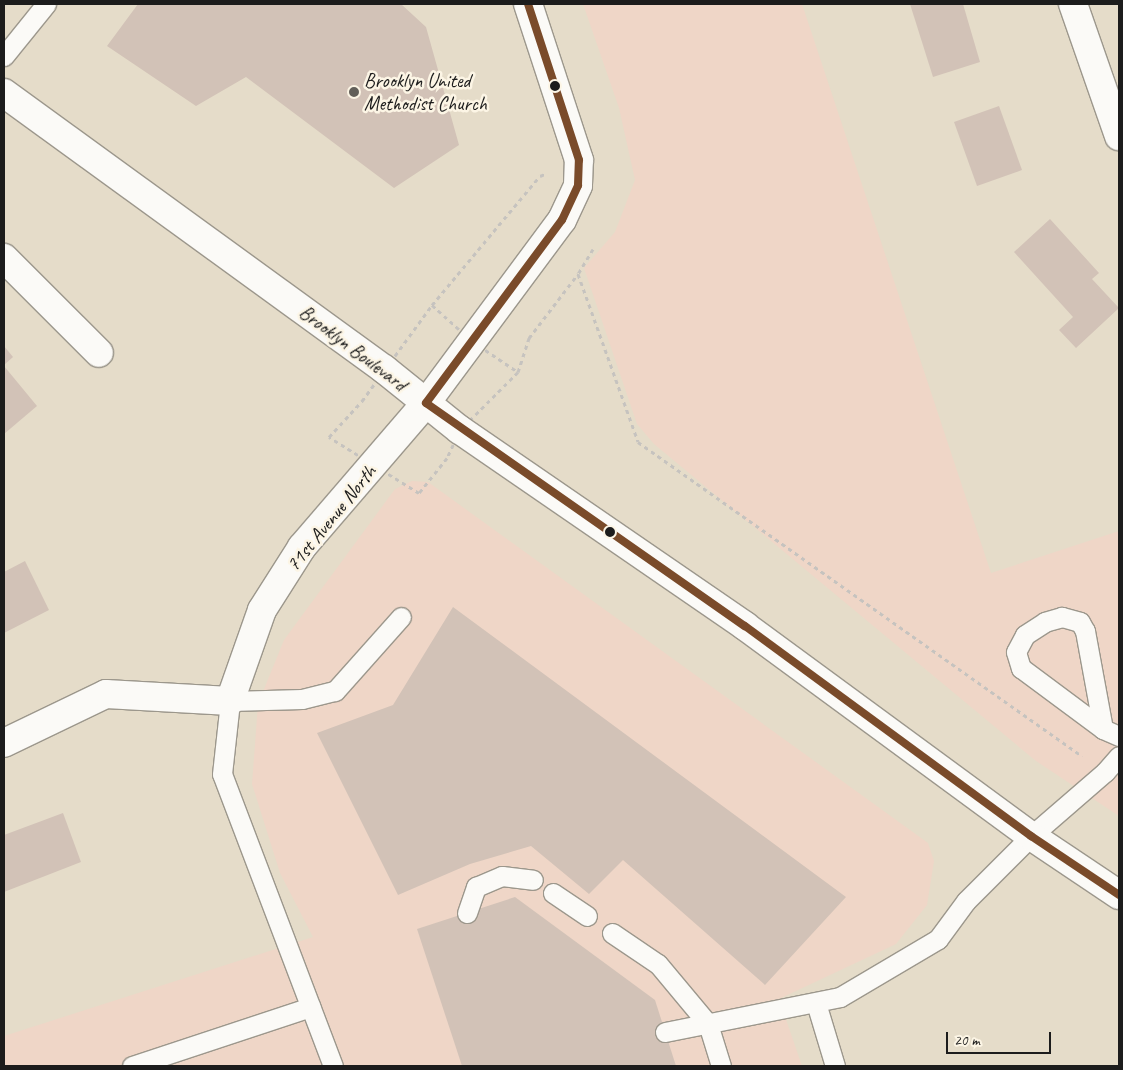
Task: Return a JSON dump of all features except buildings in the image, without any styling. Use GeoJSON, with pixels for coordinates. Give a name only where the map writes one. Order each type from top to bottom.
{"type":"FeatureCollection","features":[{"type":"Feature","properties":{"kind":"main road"},"geometry":{"type":"LineString","coordinates":[[528,4],[579,160]]}},
{"type":"Feature","properties":{"kind":"main road"},"geometry":{"type":"LineString","coordinates":[[1073,4],[1119,136]]}},
{"type":"Feature","properties":{"kind":"main road","name":"Brooklyn Boulevard"},"geometry":{"type":"LineString","coordinates":[[4,94],[376,363],[426,403],[744,626],[1031,836],[1119,895]]}},
{"type":"Feature","properties":{"kind":"main road","name":"71st Avenue North"},"geometry":{"type":"LineString","coordinates":[[230,701],[262,610],[302,547],[426,403],[562,220],[578,185],[579,160]]}},
{"type":"Feature","properties":{"kind":"main road"},"geometry":{"type":"LineString","coordinates":[[4,258],[99,353]]}},
{"type":"Feature","properties":{"kind":"main road"},"geometry":{"type":"LineString","coordinates":[[4,743],[106,694],[230,701]]}},
{"type":"Feature","properties":{"kind":"lane"},"geometry":{"type":"LineString","coordinates":[[4,56],[46,4]]}},
{"type":"Feature","properties":{"kind":"lane"},"geometry":{"type":"LineString","coordinates":[[1062,617],[1080,622],[1085,632],[1111,732],[1021,668],[1016,652],[1025,635],[1045,622],[1062,617]]}},
{"type":"Feature","properties":{"kind":"lane"},"geometry":{"type":"LineString","coordinates":[[333,1066],[222,774],[230,701],[302,699],[336,691],[402,618]]}},
{"type":"Feature","properties":{"kind":"lane"},"geometry":{"type":"LineString","coordinates":[[665,1032],[840,997],[938,940],[966,901],[1031,836],[1105,772],[1119,756]]}},
{"type":"Feature","properties":{"kind":"lane"},"geometry":{"type":"LineString","coordinates":[[467,912],[476,887],[502,876],[533,880]]}},
{"type":"Feature","properties":{"kind":"lane"},"geometry":{"type":"LineString","coordinates":[[553,893],[587,916]]}},
{"type":"Feature","properties":{"kind":"lane"},"geometry":{"type":"LineString","coordinates":[[612,933],[658,964],[708,1024],[721,1066]]}},
{"type":"Feature","properties":{"kind":"lane"},"geometry":{"type":"LineString","coordinates":[[816,1003],[835,1066]]}},
{"type":"Feature","properties":{"kind":"lane"},"geometry":{"type":"LineString","coordinates":[[132,1066],[310,1007]]}},
{"type":"Feature","properties":{"kind":"path"},"geometry":{"type":"LineString","coordinates":[[432,306],[540,176],[579,160]]}},
{"type":"Feature","properties":{"kind":"path"},"geometry":{"type":"LineString","coordinates":[[518,372],[529,338],[578,274],[593,249]]}},
{"type":"Feature","properties":{"kind":"path"},"geometry":{"type":"LineString","coordinates":[[578,274],[638,442],[1105,772]]}},
{"type":"Feature","properties":{"kind":"shaded area"},"geometry":{"type":"Polygon","coordinates":[[[583,4],[802,4],[991,573],[1119,531],[1119,816],[1036,761],[654,444],[637,424],[584,268],[615,232],[635,180],[619,108],[583,4]]]}},
{"type":"Feature","properties":{"kind":"shaded area"},"geometry":{"type":"Polygon","coordinates":[[[412,481],[428,482],[928,843],[934,861],[927,905],[896,944],[779,999],[802,1066],[4,1066],[4,1036],[313,937],[280,873],[252,784],[258,704],[284,640],[395,489],[412,481]]]}},
{"type":"Feature","properties":{"kind":"transit line"},"geometry":{"type":"LineString","coordinates":[[426,403],[562,220],[578,185],[579,160],[528,4]]}},
{"type":"Feature","properties":{"kind":"transit line"},"geometry":{"type":"LineString","coordinates":[[426,403],[745,626],[1031,836],[1119,895]]}},
{"type":"Feature","properties":{"kind":"place","name":"Brooklyn United Methodist Church"},"geometry":{"type":"Point","coordinates":[354,92]}}]}
